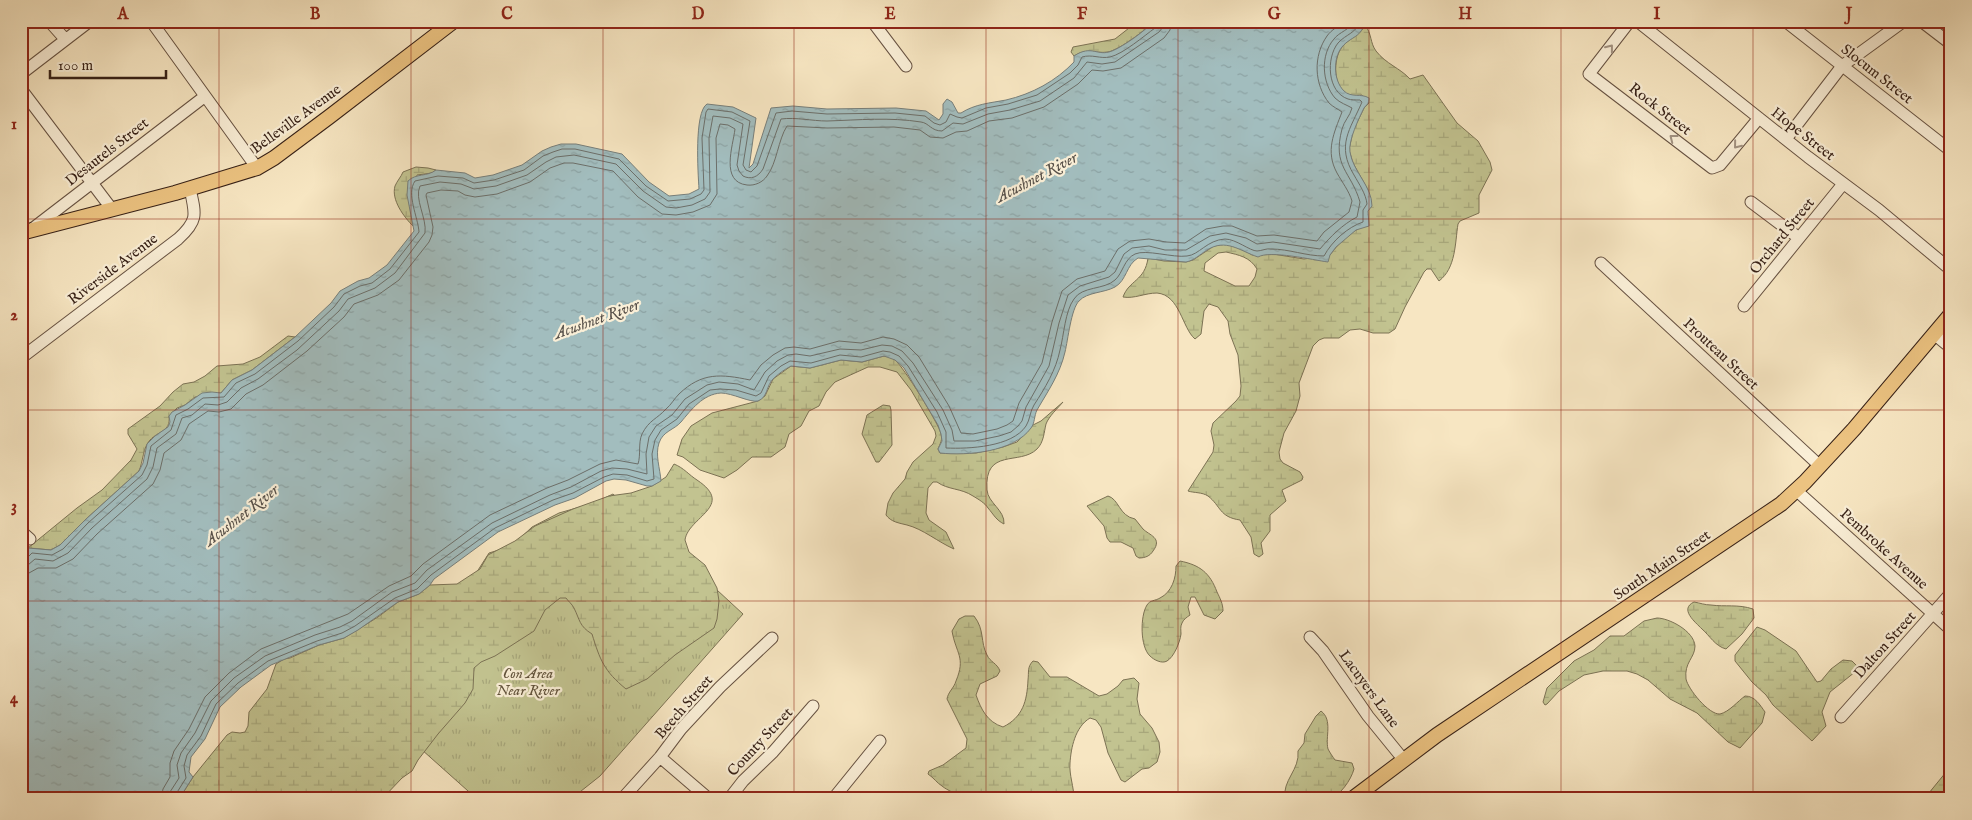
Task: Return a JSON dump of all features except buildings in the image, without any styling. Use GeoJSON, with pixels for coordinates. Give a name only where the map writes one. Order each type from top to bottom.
{"type":"FeatureCollection","features":[{"type":"Feature","properties":{"kind":"main road","name":"Belleville Avenue"},"geometry":{"type":"LineString","coordinates":[[24,229],[190,189],[257,168],[315,127],[454,21]]}},
{"type":"Feature","properties":{"kind":"main road","name":"South Main Street"},"geometry":{"type":"LineString","coordinates":[[1352,799],[1403,759],[1769,513],[1796,491],[1820,466],[1951,314]]}},
{"type":"Feature","properties":{"kind":"street"},"geometry":{"type":"LineString","coordinates":[[49,21],[65,39]]}},
{"type":"Feature","properties":{"kind":"street"},"geometry":{"type":"LineString","coordinates":[[21,74],[90,21]]}},
{"type":"Feature","properties":{"kind":"street"},"geometry":{"type":"LineString","coordinates":[[872,21],[906,66]]}},
{"type":"Feature","properties":{"kind":"street","name":"Rock Street"},"geometry":{"type":"LineString","coordinates":[[1630,21],[1590,74],[1712,168],[1720,165],[1759,118]]}},
{"type":"Feature","properties":{"kind":"street","name":"Hope Street"},"geometry":{"type":"LineString","coordinates":[[1637,21],[1843,184],[1879,210],[1951,270]]}},
{"type":"Feature","properties":{"kind":"street","name":"Slocum Street"},"geometry":{"type":"LineString","coordinates":[[1785,21],[1951,151]]}},
{"type":"Feature","properties":{"kind":"street"},"geometry":{"type":"LineString","coordinates":[[1786,139],[1842,66],[1904,21]]}},
{"type":"Feature","properties":{"kind":"street"},"geometry":{"type":"LineString","coordinates":[[1921,21],[1951,44]]}},
{"type":"Feature","properties":{"kind":"street"},"geometry":{"type":"LineString","coordinates":[[156,23],[204,97],[257,168]]}},
{"type":"Feature","properties":{"kind":"street"},"geometry":{"type":"LineString","coordinates":[[21,89],[111,208]]}},
{"type":"Feature","properties":{"kind":"street","name":"Desautels Street"},"geometry":{"type":"LineString","coordinates":[[24,229],[92,183],[204,97]]}},
{"type":"Feature","properties":{"kind":"street","name":"Orchard Street"},"geometry":{"type":"LineString","coordinates":[[1744,306],[1843,184]]}},
{"type":"Feature","properties":{"kind":"street","name":"Riverside Avenue"},"geometry":{"type":"LineString","coordinates":[[21,358],[190,228],[194,217],[190,189]]}},
{"type":"Feature","properties":{"kind":"street"},"geometry":{"type":"LineString","coordinates":[[1751,202],[1798,238]]}},
{"type":"Feature","properties":{"kind":"street","name":"Prouteau Street"},"geometry":{"type":"LineString","coordinates":[[1601,263],[1820,466]]}},
{"type":"Feature","properties":{"kind":"street"},"geometry":{"type":"LineString","coordinates":[[1934,334],[1951,348]]}},
{"type":"Feature","properties":{"kind":"street","name":"Pembroke Avenue"},"geometry":{"type":"LineString","coordinates":[[1796,491],[1951,630]]}},
{"type":"Feature","properties":{"kind":"street"},"geometry":{"type":"LineString","coordinates":[[21,530],[30,539]]}},
{"type":"Feature","properties":{"kind":"street","name":"Dalton Street"},"geometry":{"type":"LineString","coordinates":[[1841,717],[1951,593]]}},
{"type":"Feature","properties":{"kind":"street","name":"Lacuyers Lane"},"geometry":{"type":"LineString","coordinates":[[1310,637],[1323,650],[1368,716],[1403,759]]}},
{"type":"Feature","properties":{"kind":"street","name":"Beech Street"},"geometry":{"type":"LineString","coordinates":[[622,799],[720,686],[772,638]]}},
{"type":"Feature","properties":{"kind":"street","name":"County Street"},"geometry":{"type":"LineString","coordinates":[[729,799],[743,781],[773,752],[813,706]]}},
{"type":"Feature","properties":{"kind":"street"},"geometry":{"type":"LineString","coordinates":[[833,799],[880,741]]}},
{"type":"Feature","properties":{"kind":"street"},"geometry":{"type":"LineString","coordinates":[[660,757],[709,799]]}},
{"type":"Feature","properties":{"kind":"green space"},"geometry":{"type":"Polygon","coordinates":[[[1138,21],[1154,21],[1119,48],[1108,52],[1083,52],[1074,56],[1071,52],[1073,47],[1115,39],[1138,21]]]}},
{"type":"Feature","properties":{"kind":"green space"},"geometry":{"type":"Polygon","coordinates":[[[1365,25],[1374,48],[1389,63],[1410,79],[1423,75],[1457,123],[1478,141],[1490,162],[1492,170],[1479,195],[1479,213],[1460,221],[1458,224],[1454,255],[1445,276],[1439,281],[1431,269],[1427,269],[1424,272],[1395,329],[1389,333],[1373,333],[1360,329],[1350,330],[1339,338],[1319,340],[1313,346],[1299,383],[1300,396],[1296,411],[1284,433],[1279,452],[1283,463],[1300,472],[1303,477],[1302,480],[1282,490],[1286,501],[1270,515],[1270,531],[1261,543],[1263,554],[1259,557],[1254,554],[1251,537],[1240,520],[1233,519],[1224,514],[1208,496],[1188,491],[1213,452],[1214,445],[1211,431],[1213,423],[1240,396],[1238,355],[1230,334],[1228,321],[1218,307],[1209,304],[1204,311],[1201,334],[1195,339],[1176,306],[1165,295],[1157,293],[1123,297],[1129,287],[1144,271],[1148,258],[1186,262],[1193,260],[1214,246],[1226,244],[1242,249],[1252,255],[1273,254],[1304,259],[1330,255],[1344,239],[1362,227],[1368,210],[1368,190],[1353,163],[1349,150],[1353,131],[1364,108],[1369,103],[1362,95],[1352,95],[1344,92],[1337,81],[1336,66],[1342,47],[1363,29],[1365,25]],[[1226,252],[1218,253],[1205,263],[1204,271],[1235,286],[1249,286],[1255,277],[1257,269],[1248,259],[1226,252]]]}},
{"type":"Feature","properties":{"kind":"green space"},"geometry":{"type":"Polygon","coordinates":[[[416,167],[436,170],[432,173],[417,175],[413,226],[399,208],[394,191],[403,172],[416,167]]]}},
{"type":"Feature","properties":{"kind":"green space"},"geometry":{"type":"Polygon","coordinates":[[[288,336],[295,337],[252,370],[232,380],[221,393],[195,397],[185,405],[177,408],[169,416],[166,428],[148,443],[139,471],[60,545],[51,550],[28,548],[102,490],[131,460],[137,449],[128,434],[128,429],[160,406],[173,392],[183,384],[194,382],[205,376],[217,366],[243,364],[260,357],[288,336]]]}},
{"type":"Feature","properties":{"kind":"green space"},"geometry":{"type":"Polygon","coordinates":[[[884,356],[893,358],[899,364],[928,408],[942,436],[938,449],[940,453],[976,453],[1017,442],[1033,425],[1041,421],[1063,402],[1047,421],[1042,440],[1037,449],[1022,457],[997,463],[991,468],[988,477],[988,495],[1002,515],[1004,524],[977,498],[937,482],[933,482],[928,488],[926,513],[929,520],[946,532],[954,549],[919,529],[893,521],[886,515],[888,503],[893,493],[905,479],[913,462],[933,444],[936,436],[935,431],[911,390],[897,372],[880,367],[868,367],[835,382],[826,392],[819,406],[809,411],[801,426],[789,434],[785,447],[771,457],[752,457],[724,478],[700,470],[683,457],[677,455],[682,439],[691,426],[712,413],[758,401],[765,396],[773,379],[791,366],[810,368],[841,360],[862,362],[884,356]]]}},
{"type":"Feature","properties":{"kind":"green space"},"geometry":{"type":"Polygon","coordinates":[[[883,405],[890,406],[891,410],[892,445],[879,462],[876,462],[862,434],[867,415],[883,405]]]}},
{"type":"Feature","properties":{"kind":"green space"},"geometry":{"type":"Polygon","coordinates":[[[674,464],[708,489],[712,497],[707,511],[688,532],[685,540],[689,552],[705,565],[717,588],[719,601],[717,619],[714,628],[675,655],[647,679],[626,689],[619,683],[604,664],[592,634],[582,625],[566,598],[560,598],[545,610],[534,631],[474,668],[473,689],[465,703],[438,734],[412,771],[402,778],[382,799],[179,799],[193,777],[227,735],[232,732],[245,732],[248,726],[249,712],[267,689],[276,664],[319,645],[344,638],[398,602],[419,594],[430,585],[457,584],[480,569],[488,555],[515,541],[535,526],[609,496],[631,493],[652,486],[666,477],[674,464]]]}},
{"type":"Feature","properties":{"kind":"green space","name":"Con Area Near River"},"geometry":{"type":"Polygon","coordinates":[[[613,494],[743,614],[600,776],[571,799],[477,799],[309,649],[473,578],[489,553],[512,546],[532,527],[559,513],[594,503],[613,494]]]}},
{"type":"Feature","properties":{"kind":"green space"},"geometry":{"type":"Polygon","coordinates":[[[1108,496],[1115,500],[1126,515],[1135,519],[1143,529],[1154,537],[1156,547],[1152,553],[1139,558],[1136,556],[1133,548],[1121,542],[1110,542],[1104,526],[1087,506],[1108,496]]]}},
{"type":"Feature","properties":{"kind":"green space"},"geometry":{"type":"Polygon","coordinates":[[[1180,561],[1199,568],[1207,575],[1214,585],[1223,611],[1215,619],[1204,615],[1195,597],[1191,597],[1188,607],[1190,615],[1181,624],[1180,637],[1176,649],[1170,659],[1160,662],[1150,656],[1144,646],[1143,616],[1148,603],[1168,592],[1174,580],[1176,566],[1180,561]]]}},
{"type":"Feature","properties":{"kind":"green space"},"geometry":{"type":"Polygon","coordinates":[[[1694,602],[1709,605],[1747,607],[1753,609],[1754,618],[1742,634],[1726,649],[1722,648],[1690,616],[1688,608],[1694,602]]]}},
{"type":"Feature","properties":{"kind":"green space"},"geometry":{"type":"Polygon","coordinates":[[[965,616],[974,616],[980,626],[987,655],[1000,671],[997,676],[980,684],[976,695],[983,710],[993,722],[1003,727],[1010,723],[1023,708],[1029,668],[1033,661],[1038,662],[1050,677],[1067,677],[1099,696],[1107,694],[1123,680],[1134,678],[1139,683],[1137,699],[1140,714],[1152,728],[1159,742],[1160,752],[1157,762],[1149,768],[1142,769],[1125,782],[1121,780],[1108,753],[1101,727],[1096,720],[1090,718],[1077,732],[1071,751],[1070,767],[1074,799],[960,799],[940,785],[928,774],[929,771],[943,765],[966,748],[967,739],[947,699],[959,673],[960,666],[952,631],[959,619],[965,616]]]}},
{"type":"Feature","properties":{"kind":"green space"},"geometry":{"type":"Polygon","coordinates":[[[1657,618],[1668,620],[1680,626],[1694,640],[1695,650],[1687,668],[1686,679],[1695,695],[1705,706],[1720,714],[1730,709],[1745,696],[1749,696],[1765,712],[1762,723],[1740,748],[1728,742],[1697,713],[1670,699],[1648,680],[1627,671],[1603,671],[1584,675],[1559,691],[1547,704],[1545,705],[1543,702],[1547,688],[1574,661],[1594,650],[1610,636],[1624,636],[1644,621],[1657,618]]]}},
{"type":"Feature","properties":{"kind":"green space"},"geometry":{"type":"Polygon","coordinates":[[[1757,627],[1765,630],[1796,651],[1817,682],[1821,681],[1831,669],[1843,660],[1852,661],[1858,667],[1855,672],[1830,692],[1822,712],[1826,726],[1812,741],[1773,705],[1735,661],[1735,655],[1757,627]]]}},
{"type":"Feature","properties":{"kind":"green space"},"geometry":{"type":"Polygon","coordinates":[[[1321,711],[1325,715],[1328,724],[1328,749],[1335,760],[1352,763],[1353,773],[1341,791],[1329,799],[1285,799],[1286,786],[1296,764],[1298,751],[1304,743],[1305,734],[1321,711]]]}},
{"type":"Feature","properties":{"kind":"green space"},"geometry":{"type":"Polygon","coordinates":[[[1951,766],[1951,799],[1924,799],[1951,766]]]}},
{"type":"Feature","properties":{"kind":"water","name":"Acushnet River"},"geometry":{"type":"Polygon","coordinates":[[[1154,21],[1365,21],[1364,27],[1359,34],[1345,43],[1339,52],[1336,63],[1336,75],[1344,91],[1369,98],[1354,130],[1350,152],[1371,199],[1372,206],[1368,211],[1369,226],[1356,230],[1336,247],[1330,255],[1328,262],[1281,255],[1258,257],[1227,245],[1214,247],[1186,262],[1138,258],[1131,264],[1122,280],[1115,287],[1091,294],[1079,301],[1072,317],[1060,368],[1037,410],[1032,426],[1023,436],[1013,442],[989,451],[963,454],[940,453],[938,449],[942,441],[938,425],[904,368],[895,360],[884,356],[862,362],[841,360],[810,368],[791,366],[773,379],[764,397],[758,401],[751,401],[725,393],[709,396],[698,403],[678,425],[661,439],[657,452],[661,481],[652,486],[647,486],[626,480],[614,479],[606,481],[575,498],[555,505],[498,532],[434,579],[419,594],[398,602],[344,638],[319,645],[271,665],[241,687],[220,707],[205,739],[191,757],[189,772],[193,777],[179,799],[21,799],[21,556],[28,548],[51,550],[60,545],[139,471],[143,463],[147,444],[168,427],[170,422],[169,416],[172,412],[202,393],[221,393],[232,380],[252,370],[295,337],[331,303],[340,291],[358,281],[369,278],[387,265],[414,231],[407,195],[408,181],[436,170],[465,173],[475,178],[493,175],[522,165],[551,147],[561,144],[576,144],[622,154],[649,182],[669,196],[689,194],[699,189],[698,130],[703,109],[707,104],[733,107],[756,118],[749,168],[753,164],[771,108],[793,106],[827,109],[896,108],[926,111],[939,120],[943,114],[943,104],[947,99],[952,102],[958,113],[961,113],[977,106],[1025,94],[1043,86],[1067,69],[1074,62],[1074,56],[1085,51],[1102,53],[1112,51],[1134,38],[1154,21]]]}}]}
